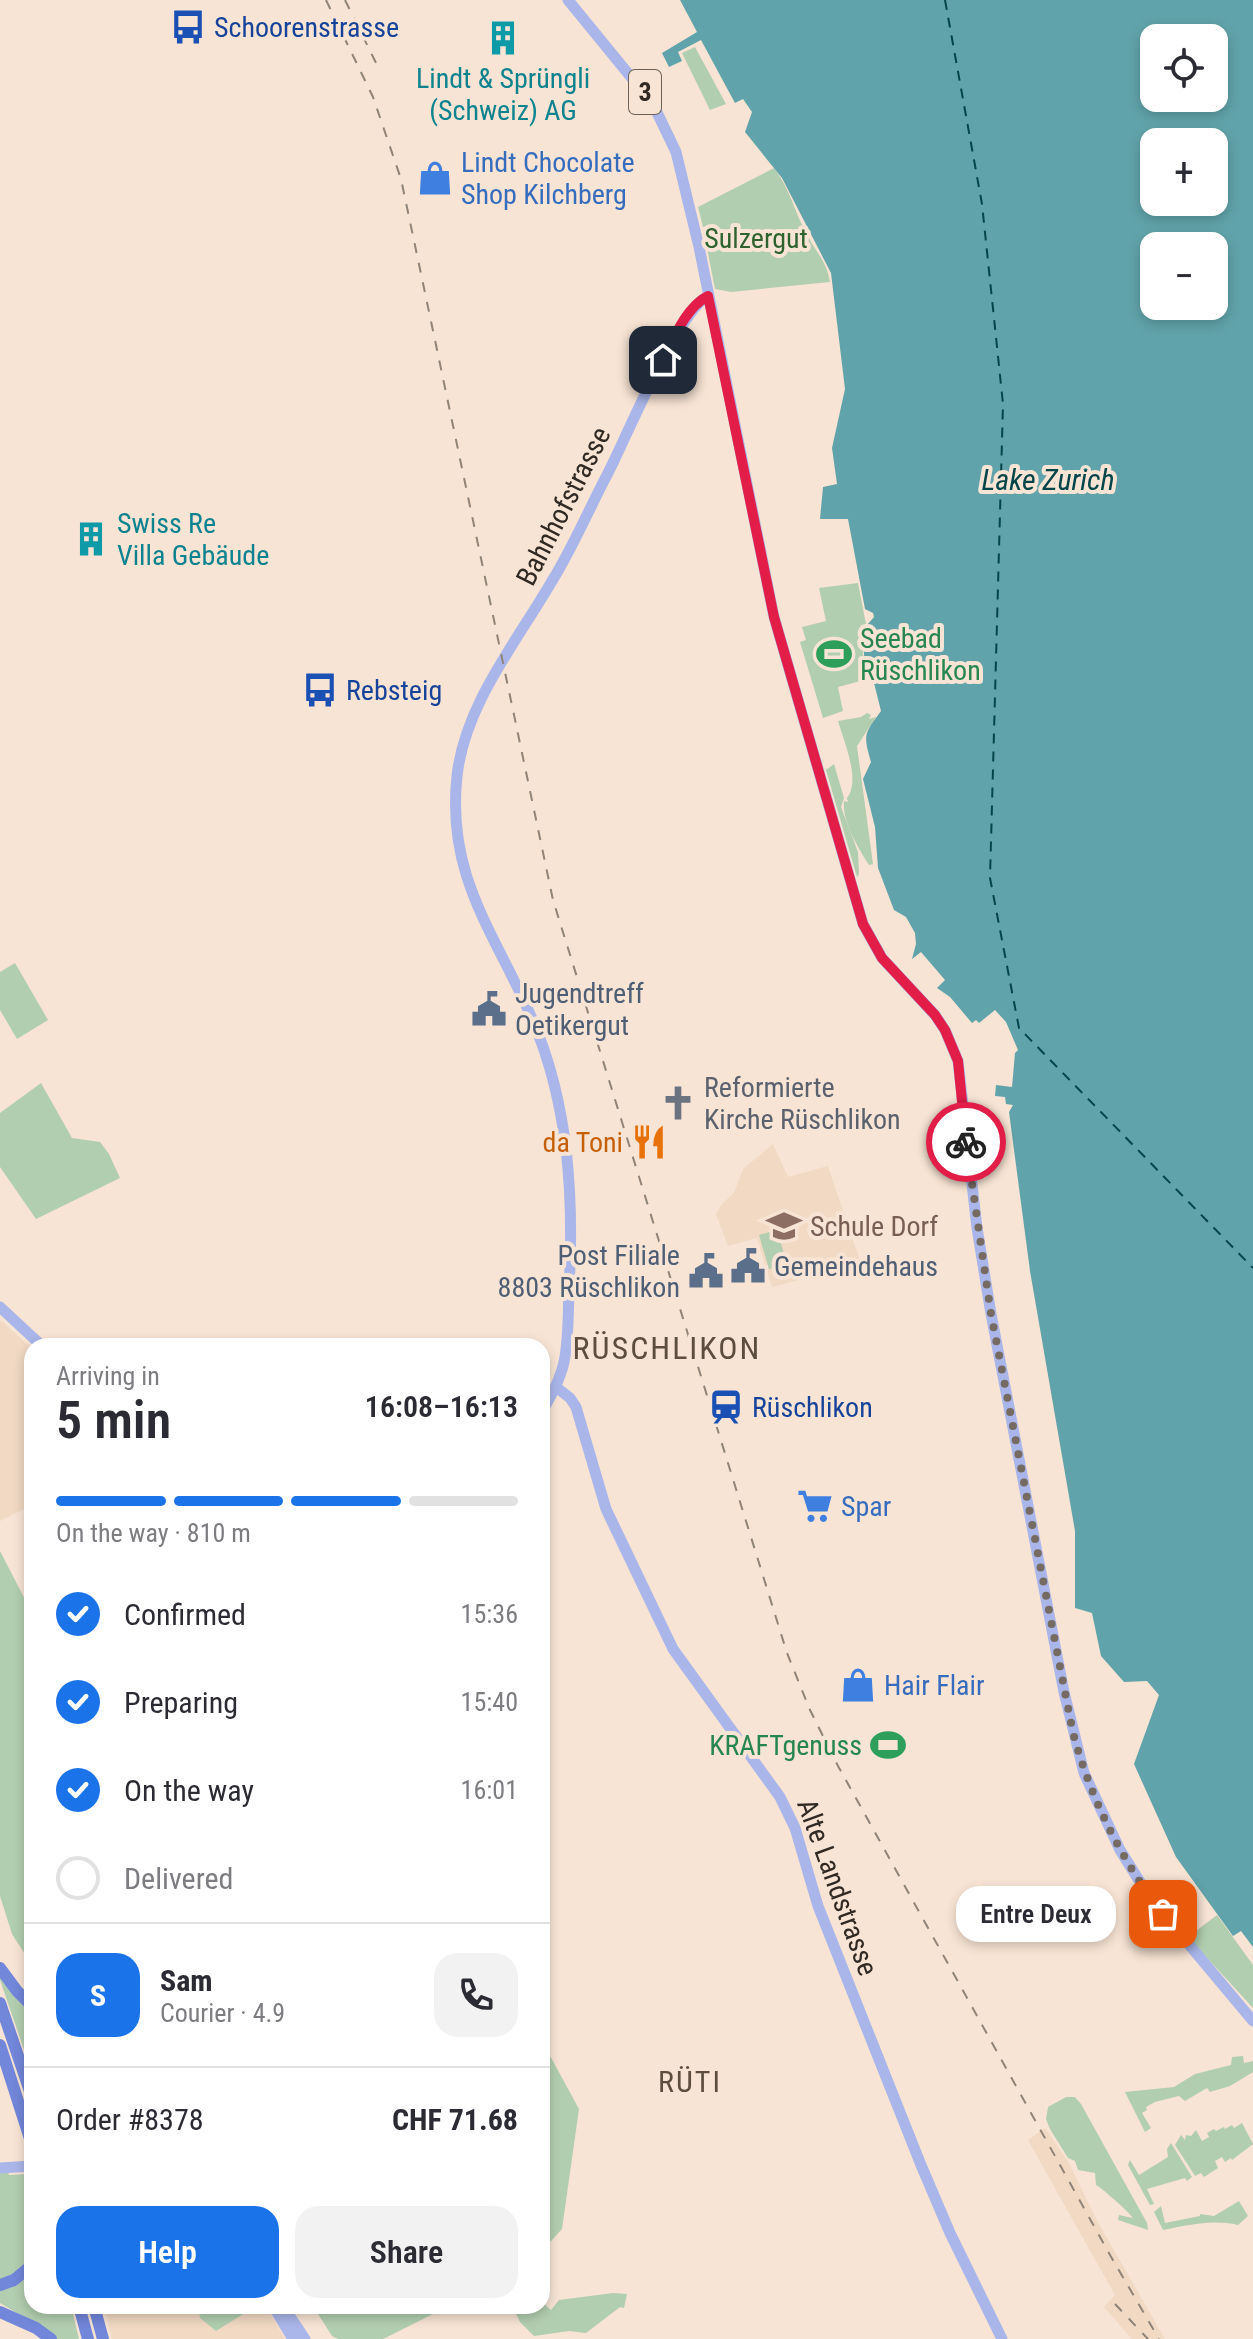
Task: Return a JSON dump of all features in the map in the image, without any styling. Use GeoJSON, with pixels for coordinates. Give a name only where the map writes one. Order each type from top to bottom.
{"type":"FeatureCollection","features":[{"type":"Feature","properties":{"kind":"highway"},"geometry":{"type":"LineString","coordinates":[[0,1968],[24,1998]]}},
{"type":"Feature","properties":{"kind":"highway"},"geometry":{"type":"LineString","coordinates":[[0,2003],[24,2074]]}},
{"type":"Feature","properties":{"kind":"highway"},"geometry":{"type":"LineString","coordinates":[[0,2045],[24,2120]]}},
{"type":"Feature","properties":{"kind":"highway"},"geometry":{"type":"LineString","coordinates":[[0,2285],[14,2280],[24,2272]]}},
{"type":"Feature","properties":{"kind":"highway"},"geometry":{"type":"LineString","coordinates":[[0,2312],[26,2323],[51,2339]]}},
{"type":"Feature","properties":{"kind":"highway"},"geometry":{"type":"LineString","coordinates":[[81,2314],[88,2339]]}},
{"type":"Feature","properties":{"kind":"highway"},"geometry":{"type":"LineString","coordinates":[[96,2314],[103,2339]]}},
{"type":"Feature","properties":{"kind":"main road","name":"3"},"geometry":{"type":"LineString","coordinates":[[568,0],[638,82],[662,119],[676,152],[685,183],[774,617],[863,924],[882,958],[935,1015],[958,1061],[977,1228],[991,1314],[1064,1692],[1084,1773],[1120,1850],[1150,1898],[1253,2021]]}},
{"type":"Feature","properties":{"kind":"main road","name":"Bahnhofstrasse"},"geometry":{"type":"LineString","coordinates":[[550,1398],[564,1364],[570,1274],[569,1189],[563,1122],[548,1060],[532,1018],[469,887],[455,816],[461,753],[471,720],[486,690],[564,560],[674,337],[698,302],[708,296]]}},
{"type":"Feature","properties":{"kind":"main road"},"geometry":{"type":"LineString","coordinates":[[0,1307],[33,1338]]}},
{"type":"Feature","properties":{"kind":"main road","name":"Alte Landstrasse"},"geometry":{"type":"LineString","coordinates":[[556,1387],[569,1396],[576,1407],[606,1509],[673,1649],[789,1813],[818,1906],[916,2151],[950,2233],[1002,2339]]}},
{"type":"Feature","properties":{"kind":"main road"},"geometry":{"type":"LineString","coordinates":[[3,2168],[24,2167]]}},
{"type":"Feature","properties":{"kind":"main road"},"geometry":{"type":"LineString","coordinates":[[278,2314],[293,2339]]}},
{"type":"Feature","properties":{"kind":"main road"},"geometry":{"type":"LineString","coordinates":[[288,2314],[305,2339]]}},
{"type":"Feature","properties":{"kind":"shaded area","name":"Schule Dorf"},"geometry":{"type":"Polygon","coordinates":[[[773,1144],[788,1177],[828,1166],[861,1264],[772,1287],[757,1238],[728,1246],[716,1214],[734,1193],[743,1169],[773,1144]]]}},
{"type":"Feature","properties":{"kind":"shaded area"},"geometry":{"type":"Polygon","coordinates":[[[0,1320],[24,1341],[24,1509],[0,1521],[0,1320]]]}},
{"type":"Feature","properties":{"kind":"shaded area"},"geometry":{"type":"Polygon","coordinates":[[[1045,2128],[1069,2163],[1096,2219],[1165,2339],[1132,2339],[1104,2307],[1115,2295],[1028,2140],[1045,2128]]]}},
{"type":"Feature","properties":{"kind":"shaded area"},"geometry":{"type":"Polygon","coordinates":[[[106,2314],[271,2314],[285,2339],[112,2339],[106,2314]]]}},
{"type":"Feature","properties":{"kind":"green space"},"geometry":{"type":"Polygon","coordinates":[[[695,47],[726,104],[710,110],[682,53],[695,47]]]}},
{"type":"Feature","properties":{"kind":"green space","name":"Sulzergut"},"geometry":{"type":"Polygon","coordinates":[[[774,168],[823,262],[830,282],[731,292],[715,289],[704,233],[708,227],[703,227],[698,207],[774,168]]]}},
{"type":"Feature","properties":{"kind":"green space","name":"Seebad Rüschlikon"},"geometry":{"type":"Polygon","coordinates":[[[858,583],[866,624],[861,625],[864,668],[870,667],[872,678],[838,687],[843,711],[823,718],[800,642],[806,640],[802,627],[826,621],[819,588],[858,583]]]}},
{"type":"Feature","properties":{"kind":"green space"},"geometry":{"type":"Polygon","coordinates":[[[867,713],[871,715],[869,719],[876,717],[857,746],[873,864],[869,865],[852,834],[844,809],[844,801],[848,802],[851,790],[852,771],[838,721],[867,713]]]}},
{"type":"Feature","properties":{"kind":"green space"},"geometry":{"type":"Polygon","coordinates":[[[834,764],[844,798],[841,807],[858,852],[857,877],[826,770],[834,764]]]}},
{"type":"Feature","properties":{"kind":"green space"},"geometry":{"type":"Polygon","coordinates":[[[15,963],[48,1020],[17,1039],[0,1010],[0,972],[15,963]]]}},
{"type":"Feature","properties":{"kind":"green space"},"geometry":{"type":"Polygon","coordinates":[[[41,1083],[72,1138],[100,1142],[120,1178],[36,1219],[0,1167],[0,1113],[41,1083]]]}},
{"type":"Feature","properties":{"kind":"green space"},"geometry":{"type":"Polygon","coordinates":[[[777,1230],[787,1264],[769,1269],[759,1235],[777,1230]]]}},
{"type":"Feature","properties":{"kind":"green space"},"geometry":{"type":"Polygon","coordinates":[[[0,1551],[24,1598],[24,1953],[12,1934],[0,1896],[0,1551]]]}},
{"type":"Feature","properties":{"kind":"green space"},"geometry":{"type":"Polygon","coordinates":[[[1217,1915],[1253,1965],[1253,2008],[1188,1937],[1217,1915]]]}},
{"type":"Feature","properties":{"kind":"green space"},"geometry":{"type":"Polygon","coordinates":[[[0,1973],[24,2000],[24,2050],[0,1973]]]}},
{"type":"Feature","properties":{"kind":"green space"},"geometry":{"type":"Polygon","coordinates":[[[550,2056],[579,2109],[562,2229],[550,2242],[550,2056]]]}},
{"type":"Feature","properties":{"kind":"green space"},"geometry":{"type":"Polygon","coordinates":[[[1243,2056],[1244,2063],[1253,2061],[1253,2072],[1230,2086],[1210,2092],[1207,2088],[1185,2101],[1179,2096],[1146,2107],[1147,2110],[1142,2113],[1151,2128],[1145,2132],[1125,2092],[1174,2087],[1195,2074],[1231,2065],[1232,2057],[1243,2056]]]}},
{"type":"Feature","properties":{"kind":"green space"},"geometry":{"type":"Polygon","coordinates":[[[1066,2097],[1075,2097],[1081,2104],[1147,2223],[1148,2230],[1118,2220],[1119,2215],[1133,2218],[1096,2185],[1095,2173],[1078,2170],[1075,2161],[1068,2158],[1050,2129],[1046,2119],[1048,2107],[1066,2097]]]}},
{"type":"Feature","properties":{"kind":"green space"},"geometry":{"type":"Polygon","coordinates":[[[1242,2123],[1253,2144],[1232,2160],[1225,2162],[1222,2157],[1215,2161],[1218,2168],[1204,2177],[1201,2173],[1195,2176],[1175,2145],[1181,2135],[1185,2140],[1186,2135],[1191,2136],[1196,2130],[1202,2141],[1214,2129],[1232,2125],[1234,2128],[1242,2123]]]}},
{"type":"Feature","properties":{"kind":"green space"},"geometry":{"type":"Polygon","coordinates":[[[1171,2143],[1192,2177],[1187,2181],[1185,2178],[1147,2189],[1154,2204],[1150,2205],[1128,2165],[1130,2160],[1139,2175],[1168,2157],[1167,2149],[1171,2143]]]}},
{"type":"Feature","properties":{"kind":"green space"},"geometry":{"type":"Polygon","coordinates":[[[0,2172],[24,2174],[24,2266],[16,2274],[0,2280],[0,2172]]]}},
{"type":"Feature","properties":{"kind":"green space"},"geometry":{"type":"Polygon","coordinates":[[[1239,2201],[1248,2216],[1238,2225],[1210,2223],[1163,2230],[1154,2212],[1161,2206],[1165,2223],[1200,2214],[1214,2216],[1239,2201]]]}},
{"type":"Feature","properties":{"kind":"green space"},"geometry":{"type":"Polygon","coordinates":[[[24,2276],[24,2314],[73,2314],[79,2339],[57,2339],[42,2325],[0,2303],[0,2290],[24,2276]]]}},
{"type":"Feature","properties":{"kind":"green space"},"geometry":{"type":"Polygon","coordinates":[[[627,2294],[624,2308],[620,2307],[586,2333],[569,2331],[534,2336],[516,2314],[550,2314],[550,2309],[559,2300],[627,2294]]]}},
{"type":"Feature","properties":{"kind":"green space"},"geometry":{"type":"Polygon","coordinates":[[[199,2314],[243,2314],[216,2331],[199,2314]]]}},
{"type":"Feature","properties":{"kind":"green space"},"geometry":{"type":"Polygon","coordinates":[[[318,2314],[433,2314],[383,2339],[338,2339],[332,2336],[318,2314]]]}},
{"type":"Feature","properties":{"kind":"water","name":"Lake Zurich"},"geometry":{"type":"Polygon","coordinates":[[[680,0],[1253,0],[1253,1947],[1241,1931],[1233,1936],[1176,1857],[1134,1764],[1159,1695],[1147,1681],[1124,1682],[1101,1656],[1092,1613],[1075,1608],[1075,1531],[1030,1271],[1009,1112],[1013,1105],[1006,1104],[1005,1097],[995,1096],[996,1085],[1012,1087],[1015,1053],[1018,1050],[1006,1022],[995,1010],[979,1023],[976,1020],[972,1023],[950,997],[937,988],[945,980],[921,952],[912,959],[915,933],[906,917],[894,910],[878,868],[875,827],[863,779],[871,762],[867,735],[881,711],[870,667],[865,668],[862,625],[867,625],[874,617],[865,609],[848,519],[820,519],[823,487],[837,484],[832,448],[845,389],[831,273],[782,178],[745,132],[752,112],[743,99],[735,103],[701,40],[678,52],[682,61],[669,67],[662,53],[697,32],[680,0]]]}},
{"type":"Feature","properties":{"kind":"ferry route"},"geometry":{"type":"LineString","coordinates":[[945,0],[982,204],[1003,404],[990,878],[1019,1028],[1253,1268]]}},
{"type":"Feature","properties":{"kind":"railway"},"geometry":{"type":"LineString","coordinates":[[326,0],[373,97],[401,179],[553,900],[787,1653],[810,1710],[838,1766],[1159,2339]]}},
{"type":"Feature","properties":{"kind":"railway"},"geometry":{"type":"LineString","coordinates":[[345,0],[379,69]]}},
{"type":"Feature","properties":{"kind":"railway"},"geometry":{"type":"LineString","coordinates":[[1115,2304],[1148,2339]]}},
{"type":"Feature","properties":{"kind":"way so far"},"geometry":{"type":"LineString","coordinates":[[966,1142],[991,1314],[1073,1733],[1084,1773],[1102,1815],[1120,1850],[1163,1914]]}},
{"type":"Feature","properties":{"kind":"place","name":"Schoorenstrasse"},"geometry":{"type":"Point","coordinates":[188,27]}},
{"type":"Feature","properties":{"kind":"place","name":"Lindt & Sprüngli (Schweiz) AG"},"geometry":{"type":"Point","coordinates":[503,38]}},
{"type":"Feature","properties":{"kind":"place","name":"Lindt Chocolate Shop Kilchberg"},"geometry":{"type":"Point","coordinates":[435,178]}},
{"type":"Feature","properties":{"kind":"place","name":"Swiss Re Villa Gebäude"},"geometry":{"type":"Point","coordinates":[91,539]}},
{"type":"Feature","properties":{"kind":"place","name":"Seebad Rüschlikon"},"geometry":{"type":"Point","coordinates":[834,654]}},
{"type":"Feature","properties":{"kind":"place","name":"Rebsteig"},"geometry":{"type":"Point","coordinates":[320,690]}},
{"type":"Feature","properties":{"kind":"place","name":"Jugendtreff Oetikergut"},"geometry":{"type":"Point","coordinates":[489,1009]}},
{"type":"Feature","properties":{"kind":"place","name":"Reformierte Kirche Rüschlikon"},"geometry":{"type":"Point","coordinates":[678,1103]}},
{"type":"Feature","properties":{"kind":"place","name":"da Toni"},"geometry":{"type":"Point","coordinates":[649,1142]}},
{"type":"Feature","properties":{"kind":"place","name":"Schule Dorf"},"geometry":{"type":"Point","coordinates":[784,1226]}},
{"type":"Feature","properties":{"kind":"place","name":"Gemeindehaus"},"geometry":{"type":"Point","coordinates":[748,1266]}},
{"type":"Feature","properties":{"kind":"place","name":"Post Filiale 8803 Rüschlikon"},"geometry":{"type":"Point","coordinates":[706,1271]}},
{"type":"Feature","properties":{"kind":"place","name":"Rüschlikon"},"geometry":{"type":"Point","coordinates":[726,1407]}},
{"type":"Feature","properties":{"kind":"place","name":"Spar"},"geometry":{"type":"Point","coordinates":[815,1506]}},
{"type":"Feature","properties":{"kind":"place","name":"Hair Flair"},"geometry":{"type":"Point","coordinates":[858,1685]}},
{"type":"Feature","properties":{"kind":"place","name":"KRAFTgenuss"},"geometry":{"type":"Point","coordinates":[888,1745]}},
{"type":"Feature","properties":{"kind":"place","name":"Entre Deux"},"geometry":{"type":"Point","coordinates":[1163,1914]}},
{"type":"Feature","properties":{"kind":"district","name":"RÜSCHLIKON"},"geometry":{"type":"Point","coordinates":[667,1348]}},
{"type":"Feature","properties":{"kind":"district","name":"RÜTI"},"geometry":{"type":"Point","coordinates":[690,2082]}},
{"type":"Feature","properties":{"kind":"route"},"geometry":{"type":"LineString","coordinates":[[663,360],[689,313],[708,296],[774,617],[863,924],[882,958],[935,1015],[952,1044],[958,1061],[966,1142]]}}]}
